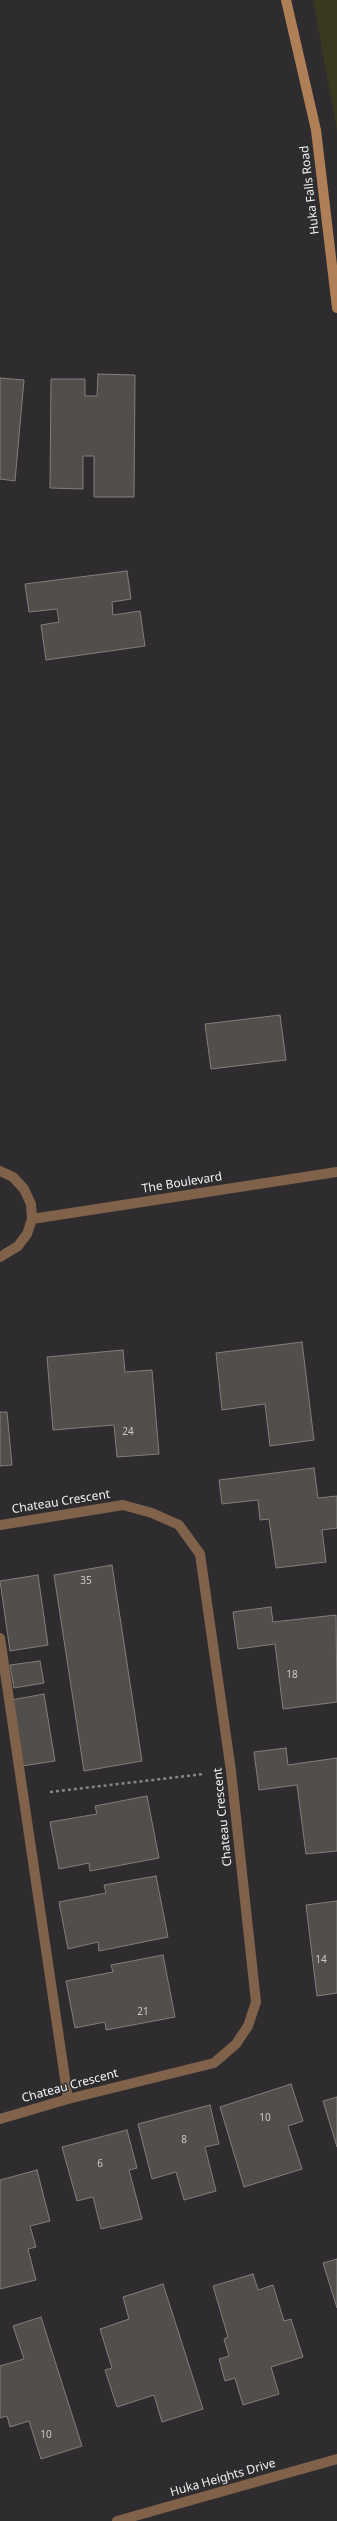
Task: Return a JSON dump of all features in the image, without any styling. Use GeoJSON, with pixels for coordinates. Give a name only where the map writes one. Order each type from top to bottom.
{"type":"FeatureCollection","features":[{"type":"Feature","properties":{"kind":"street","name":"Huka Falls Road"},"geometry":{"type":"LineString","coordinates":[[286,0],[316,130],[337,308]]}},
{"type":"Feature","properties":{"kind":"street"},"geometry":{"type":"LineString","coordinates":[[0,1171],[13,1177],[24,1188],[31,1204],[32,1219],[27,1234],[18,1246],[0,1257]]}},
{"type":"Feature","properties":{"kind":"street","name":"The Boulevard"},"geometry":{"type":"LineString","coordinates":[[32,1219],[337,1172]]}},
{"type":"Feature","properties":{"kind":"street","name":"Chateau Crescent"},"geometry":{"type":"LineString","coordinates":[[0,1525],[123,1505],[152,1513],[179,1525],[200,1554],[231,1771],[256,2002],[248,2026],[236,2044],[214,2063],[68,2099],[0,2119]]}},
{"type":"Feature","properties":{"kind":"street"},"geometry":{"type":"LineString","coordinates":[[0,1638],[68,2099]]}},
{"type":"Feature","properties":{"kind":"street","name":"Huka Heights Drive"},"geometry":{"type":"LineString","coordinates":[[117,2521],[337,2459]]}},
{"type":"Feature","properties":{"kind":"path"},"geometry":{"type":"LineString","coordinates":[[24,1795],[231,1771]]}},
{"type":"Feature","properties":{"kind":"shaded area"},"geometry":{"type":"Polygon","coordinates":[[[313,0],[337,0],[337,131],[313,0]]]}},
{"type":"Feature","properties":{"kind":"building"},"geometry":{"type":"Polygon","coordinates":[[[98,374],[135,375],[134,497],[94,497],[94,456],[83,456],[83,489],[50,488],[51,379],[85,379],[85,396],[97,396],[98,374]]]}},
{"type":"Feature","properties":{"kind":"building"},"geometry":{"type":"Polygon","coordinates":[[[0,378],[24,380],[15,481],[0,479],[0,378]]]}},
{"type":"Feature","properties":{"kind":"building"},"geometry":{"type":"Polygon","coordinates":[[[127,571],[131,599],[112,602],[113,615],[140,611],[145,646],[46,660],[41,625],[59,622],[57,609],[29,612],[25,584],[127,571]]]}},
{"type":"Feature","properties":{"kind":"building"},"geometry":{"type":"Polygon","coordinates":[[[280,1015],[286,1060],[211,1069],[205,1024],[280,1015]]]}},
{"type":"Feature","properties":{"kind":"building"},"geometry":{"type":"Polygon","coordinates":[[[302,1342],[314,1440],[270,1446],[265,1404],[222,1410],[216,1353],[302,1342]]]}},
{"type":"Feature","properties":{"kind":"building"},"geometry":{"type":"Polygon","coordinates":[[[123,1350],[125,1372],[152,1370],[159,1454],[117,1457],[114,1425],[53,1430],[47,1357],[123,1350]]]}},
{"type":"Feature","properties":{"kind":"building"},"geometry":{"type":"Polygon","coordinates":[[[0,1412],[7,1412],[12,1465],[0,1466],[0,1412]]]}},
{"type":"Feature","properties":{"kind":"building"},"geometry":{"type":"Polygon","coordinates":[[[314,1468],[318,1498],[337,1496],[337,1528],[322,1530],[326,1562],[276,1568],[269,1519],[260,1520],[258,1500],[222,1504],[219,1480],[314,1468]]]}},
{"type":"Feature","properties":{"kind":"building"},"geometry":{"type":"Polygon","coordinates":[[[112,1565],[142,1761],[84,1771],[54,1575],[112,1565]]]}},
{"type":"Feature","properties":{"kind":"building"},"geometry":{"type":"Polygon","coordinates":[[[38,1575],[48,1645],[10,1651],[0,1581],[38,1575]]]}},
{"type":"Feature","properties":{"kind":"building"},"geometry":{"type":"Polygon","coordinates":[[[271,1607],[273,1622],[336,1615],[337,1702],[283,1709],[275,1644],[238,1649],[233,1612],[271,1607]]]}},
{"type":"Feature","properties":{"kind":"building"},"geometry":{"type":"Polygon","coordinates":[[[40,1661],[44,1683],[14,1688],[10,1665],[40,1661]]]}},
{"type":"Feature","properties":{"kind":"building"},"geometry":{"type":"Polygon","coordinates":[[[44,1694],[55,1761],[22,1766],[11,1700],[44,1694]]]}},
{"type":"Feature","properties":{"kind":"building"},"geometry":{"type":"Polygon","coordinates":[[[286,1748],[288,1765],[337,1758],[337,1851],[306,1854],[297,1785],[259,1790],[254,1752],[286,1748]]]}},
{"type":"Feature","properties":{"kind":"building"},"geometry":{"type":"Polygon","coordinates":[[[147,1796],[159,1858],[90,1871],[89,1863],[59,1869],[50,1822],[97,1814],[95,1806],[147,1796]]]}},
{"type":"Feature","properties":{"kind":"building"},"geometry":{"type":"Polygon","coordinates":[[[156,1876],[168,1937],[99,1951],[98,1942],[68,1949],[59,1902],[106,1893],[104,1885],[156,1876]]]}},
{"type":"Feature","properties":{"kind":"building"},"geometry":{"type":"Polygon","coordinates":[[[337,1901],[337,1993],[317,1996],[306,1905],[337,1901]]]}},
{"type":"Feature","properties":{"kind":"building"},"geometry":{"type":"Polygon","coordinates":[[[163,1955],[175,2017],[106,2030],[105,2022],[75,2028],[66,1981],[113,1972],[111,1965],[163,1955]]]}},
{"type":"Feature","properties":{"kind":"building"},"geometry":{"type":"Polygon","coordinates":[[[291,2084],[303,2121],[288,2126],[302,2169],[244,2187],[220,2107],[291,2084]]]}},
{"type":"Feature","properties":{"kind":"building"},"geometry":{"type":"Polygon","coordinates":[[[337,2097],[337,2147],[323,2101],[337,2097]]]}},
{"type":"Feature","properties":{"kind":"building"},"geometry":{"type":"Polygon","coordinates":[[[210,2105],[219,2144],[205,2147],[216,2191],[184,2200],[176,2172],[152,2179],[138,2124],[210,2105]]]}},
{"type":"Feature","properties":{"kind":"building"},"geometry":{"type":"Polygon","coordinates":[[[127,2130],[137,2168],[129,2170],[142,2219],[101,2229],[93,2197],[77,2201],[62,2147],[127,2130]]]}},
{"type":"Feature","properties":{"kind":"building"},"geometry":{"type":"Polygon","coordinates":[[[37,2170],[50,2221],[30,2226],[36,2247],[28,2249],[36,2280],[0,2289],[0,2180],[37,2170]]]}},
{"type":"Feature","properties":{"kind":"building"},"geometry":{"type":"Polygon","coordinates":[[[337,2259],[337,2308],[323,2263],[337,2259]]]}},
{"type":"Feature","properties":{"kind":"building"},"geometry":{"type":"Polygon","coordinates":[[[253,2274],[258,2290],[273,2285],[284,2321],[291,2319],[303,2357],[271,2367],[279,2394],[243,2405],[235,2378],[225,2381],[219,2359],[229,2356],[224,2339],[228,2337],[213,2286],[253,2274]]]}},
{"type":"Feature","properties":{"kind":"building"},"geometry":{"type":"Polygon","coordinates":[[[163,2284],[203,2409],[162,2422],[154,2395],[117,2407],[105,2370],[112,2368],[100,2329],[129,2319],[123,2297],[163,2284]]]}},
{"type":"Feature","properties":{"kind":"building"},"geometry":{"type":"Polygon","coordinates":[[[41,2317],[82,2446],[41,2459],[29,2421],[10,2427],[7,2416],[0,2418],[0,2366],[24,2359],[13,2326],[41,2317]]]}}]}
